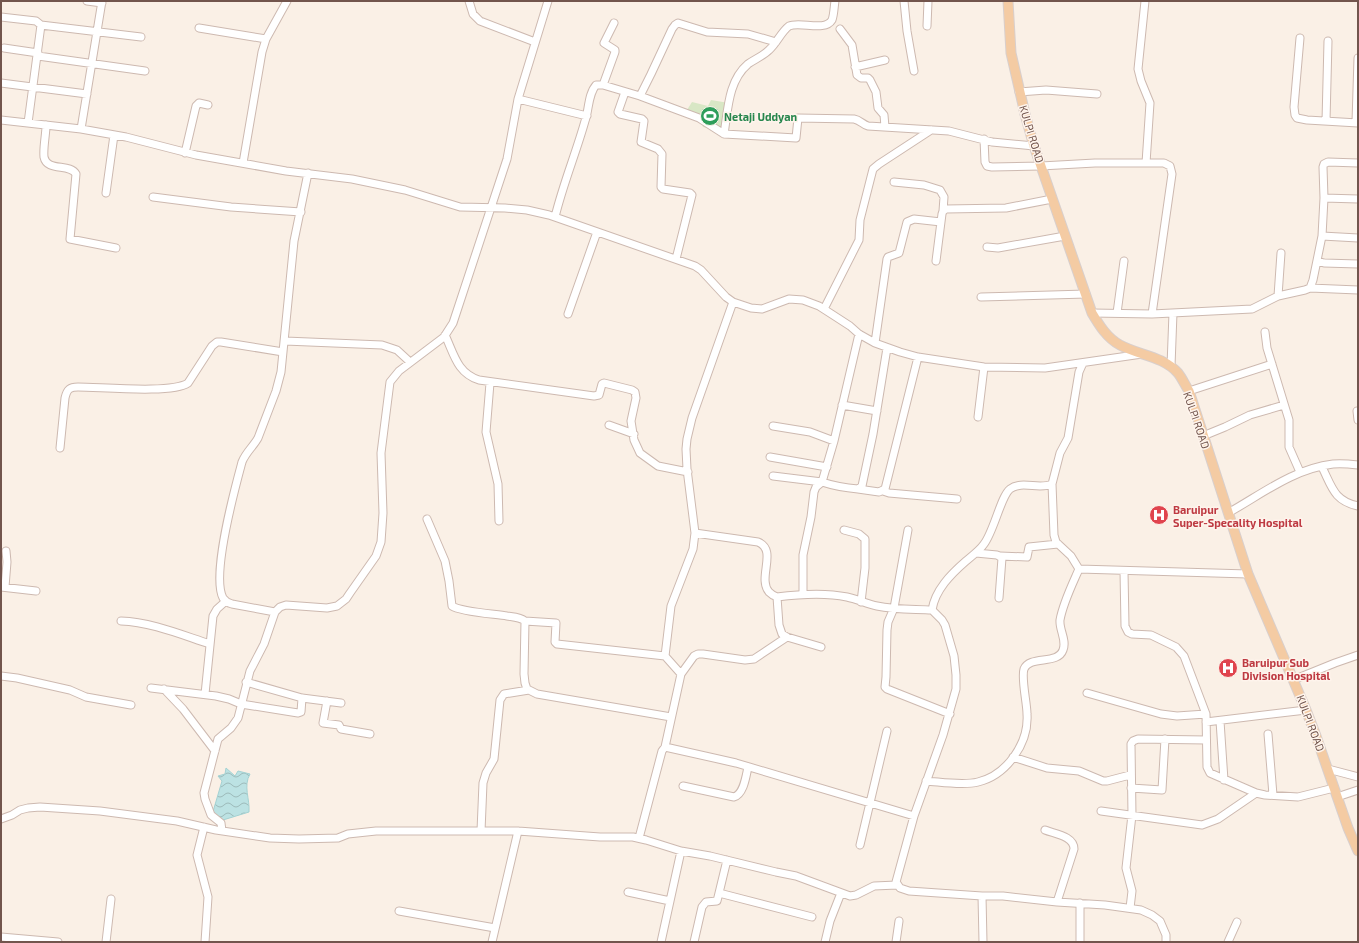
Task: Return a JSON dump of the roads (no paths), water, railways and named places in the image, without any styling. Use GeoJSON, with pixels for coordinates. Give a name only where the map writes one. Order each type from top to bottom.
{"type":"FeatureCollection","features":[{"type":"Feature","properties":{"kind":"main road","name":"KULPI ROAD"},"geometry":{"type":"LineString","coordinates":[[1008,1],[1011,53],[1019,92],[1034,146],[1092,313],[1100,326],[1112,340],[1120,345],[1170,366],[1178,373],[1188,391],[1248,574],[1306,710],[1348,828],[1358,851]]}},
{"type":"Feature","properties":{"kind":"street"},"geometry":{"type":"LineString","coordinates":[[81,129],[102,2],[86,1]]}},
{"type":"Feature","properties":{"kind":"street"},"geometry":{"type":"LineString","coordinates":[[243,163],[262,52],[266,39],[287,1]]}},
{"type":"Feature","properties":{"kind":"street"},"geometry":{"type":"LineString","coordinates":[[469,1],[473,14],[480,21],[536,42]]}},
{"type":"Feature","properties":{"kind":"street"},"geometry":{"type":"LineString","coordinates":[[222,831],[221,823],[211,815],[204,796],[219,738],[231,728],[238,718],[246,682],[252,666],[264,644],[275,612],[280,607],[286,605],[327,608],[337,606],[350,594],[376,556],[381,536],[383,513],[380,453],[389,386],[392,378],[446,334],[453,323],[507,159],[518,98],[548,1]]}},
{"type":"Feature","properties":{"kind":"street"},"geometry":{"type":"LineString","coordinates":[[724,134],[733,85],[742,70],[770,49],[786,28],[792,24],[821,26],[828,24],[832,20],[835,1]]}},
{"type":"Feature","properties":{"kind":"street"},"geometry":{"type":"LineString","coordinates":[[904,1],[907,31],[914,71]]}},
{"type":"Feature","properties":{"kind":"street"},"geometry":{"type":"LineString","coordinates":[[927,26],[928,1]]}},
{"type":"Feature","properties":{"kind":"street"},"geometry":{"type":"LineString","coordinates":[[1145,1],[1138,70],[1140,81],[1150,103],[1146,163]]}},
{"type":"Feature","properties":{"kind":"street"},"geometry":{"type":"LineString","coordinates":[[1,17],[36,21],[41,25],[141,37]]}},
{"type":"Feature","properties":{"kind":"street"},"geometry":{"type":"LineString","coordinates":[[603,85],[615,52],[615,50],[604,43],[614,23]]}},
{"type":"Feature","properties":{"kind":"street"},"geometry":{"type":"LineString","coordinates":[[640,96],[652,74],[674,24],[678,23],[707,32],[748,34],[776,42]]}},
{"type":"Feature","properties":{"kind":"street"},"geometry":{"type":"LineString","coordinates":[[28,123],[41,25]]}},
{"type":"Feature","properties":{"kind":"street"},"geometry":{"type":"LineString","coordinates":[[199,28],[266,39]]}},
{"type":"Feature","properties":{"kind":"street"},"geometry":{"type":"LineString","coordinates":[[840,29],[852,45],[857,75],[861,78],[868,78],[876,92],[878,108],[884,115],[885,127]]}},
{"type":"Feature","properties":{"kind":"street"},"geometry":{"type":"LineString","coordinates":[[1300,38],[1294,107],[1295,115],[1301,120],[1357,122],[1358,58]]}},
{"type":"Feature","properties":{"kind":"street"},"geometry":{"type":"LineString","coordinates":[[1326,121],[1328,41]]}},
{"type":"Feature","properties":{"kind":"street"},"geometry":{"type":"LineString","coordinates":[[4,48],[92,64],[145,71]]}},
{"type":"Feature","properties":{"kind":"street"},"geometry":{"type":"LineString","coordinates":[[855,67],[885,60]]}},
{"type":"Feature","properties":{"kind":"street"},"geometry":{"type":"LineString","coordinates":[[1,83],[87,94]]}},
{"type":"Feature","properties":{"kind":"street"},"geometry":{"type":"LineString","coordinates":[[555,216],[565,178],[587,116],[594,87],[597,85],[603,85],[640,96],[699,118],[724,134],[796,138],[798,118],[859,120],[863,125],[868,126],[959,132],[992,142],[1034,146]]}},
{"type":"Feature","properties":{"kind":"street"},"geometry":{"type":"LineString","coordinates":[[1019,92],[1046,90],[1097,94]]}},
{"type":"Feature","properties":{"kind":"street"},"geometry":{"type":"LineString","coordinates":[[625,92],[618,112],[620,114],[642,119],[644,121],[641,142],[658,149],[662,154],[661,187],[663,189],[690,193],[692,195],[676,259]]}},
{"type":"Feature","properties":{"kind":"street"},"geometry":{"type":"LineString","coordinates":[[518,98],[587,116]]}},
{"type":"Feature","properties":{"kind":"street"},"geometry":{"type":"LineString","coordinates":[[185,153],[196,106],[199,103],[208,104]]}},
{"type":"Feature","properties":{"kind":"street"},"geometry":{"type":"LineString","coordinates":[[1,120],[81,129],[142,141],[185,153],[352,179],[405,190],[460,207],[526,210],[555,216],[676,259],[701,270],[726,298],[733,302],[751,308],[762,309],[789,299],[796,298],[803,300],[824,309],[850,326],[859,334],[875,343],[918,357],[984,366],[1045,368],[1144,354]]}},
{"type":"Feature","properties":{"kind":"street"},"geometry":{"type":"LineString","coordinates":[[46,126],[44,154],[46,162],[71,170],[76,174],[70,239],[116,248]]}},
{"type":"Feature","properties":{"kind":"street"},"geometry":{"type":"LineString","coordinates":[[824,309],[859,240],[860,220],[873,169],[932,130]]}},
{"type":"Feature","properties":{"kind":"street"},"geometry":{"type":"LineString","coordinates":[[106,193],[114,135]]}},
{"type":"Feature","properties":{"kind":"street"},"geometry":{"type":"LineString","coordinates":[[984,139],[985,162],[987,166],[1041,166],[1095,162],[1164,163],[1170,166],[1172,174],[1152,314]]}},
{"type":"Feature","properties":{"kind":"street"},"geometry":{"type":"LineString","coordinates":[[1310,288],[1322,236],[1324,164],[1328,162],[1358,163]]}},
{"type":"Feature","properties":{"kind":"street"},"geometry":{"type":"LineString","coordinates":[[275,612],[226,602],[222,596],[220,575],[229,511],[242,462],[244,456],[253,447],[258,438],[276,391],[281,372],[293,248],[308,173]]}},
{"type":"Feature","properties":{"kind":"street"},"geometry":{"type":"LineString","coordinates":[[894,182],[924,185],[940,190],[944,196],[936,261]]}},
{"type":"Feature","properties":{"kind":"street"},"geometry":{"type":"LineString","coordinates":[[153,197],[231,207],[301,212]]}},
{"type":"Feature","properties":{"kind":"street"},"geometry":{"type":"LineString","coordinates":[[1324,198],[1358,199]]}},
{"type":"Feature","properties":{"kind":"street"},"geometry":{"type":"LineString","coordinates":[[943,210],[949,208],[1006,208],[1052,199]]}},
{"type":"Feature","properties":{"kind":"street"},"geometry":{"type":"LineString","coordinates":[[875,343],[886,259],[899,253],[907,222],[914,218],[941,222]]}},
{"type":"Feature","properties":{"kind":"street"},"geometry":{"type":"LineString","coordinates":[[568,314],[597,232]]}},
{"type":"Feature","properties":{"kind":"street"},"geometry":{"type":"LineString","coordinates":[[987,247],[998,248],[1065,236]]}},
{"type":"Feature","properties":{"kind":"street"},"geometry":{"type":"LineString","coordinates":[[1322,236],[1358,238]]}},
{"type":"Feature","properties":{"kind":"street"},"geometry":{"type":"LineString","coordinates":[[1278,296],[1281,253]]}},
{"type":"Feature","properties":{"kind":"street"},"geometry":{"type":"LineString","coordinates":[[1117,313],[1124,261]]}},
{"type":"Feature","properties":{"kind":"street"},"geometry":{"type":"LineString","coordinates":[[1317,261],[1324,263],[1358,264]]}},
{"type":"Feature","properties":{"kind":"street"},"geometry":{"type":"LineString","coordinates":[[1092,313],[1152,314],[1252,309],[1278,296],[1310,288],[1358,290]]}},
{"type":"Feature","properties":{"kind":"street"},"geometry":{"type":"LineString","coordinates":[[981,297],[1086,294]]}},
{"type":"Feature","properties":{"kind":"street"},"geometry":{"type":"LineString","coordinates":[[665,656],[671,606],[693,549],[695,533],[686,449],[692,418],[733,302]]}},
{"type":"Feature","properties":{"kind":"street"},"geometry":{"type":"LineString","coordinates":[[1170,366],[1173,313]]}},
{"type":"Feature","properties":{"kind":"street"},"geometry":{"type":"LineString","coordinates":[[1265,332],[1267,348],[1289,420],[1289,447],[1300,472]]}},
{"type":"Feature","properties":{"kind":"street"},"geometry":{"type":"LineString","coordinates":[[446,334],[458,363],[463,371],[472,378],[490,382],[594,396],[599,395],[602,384],[605,383],[632,390],[636,396],[631,422],[640,453],[658,466],[688,472]]}},
{"type":"Feature","properties":{"kind":"street"},"geometry":{"type":"LineString","coordinates":[[803,594],[805,543],[811,517],[814,492],[816,487],[822,482],[827,467],[859,334]]}},
{"type":"Feature","properties":{"kind":"street"},"geometry":{"type":"LineString","coordinates":[[285,341],[382,345],[397,350],[410,362]]}},
{"type":"Feature","properties":{"kind":"street"},"geometry":{"type":"LineString","coordinates":[[60,448],[65,398],[67,390],[70,388],[155,389],[184,386],[188,383],[212,346],[217,342],[283,352]]}},
{"type":"Feature","properties":{"kind":"street"},"geometry":{"type":"LineString","coordinates":[[858,489],[862,486],[864,481],[887,348]]}},
{"type":"Feature","properties":{"kind":"street"},"geometry":{"type":"LineString","coordinates":[[883,491],[887,484],[918,357]]}},
{"type":"Feature","properties":{"kind":"street"},"geometry":{"type":"LineString","coordinates":[[1079,569],[1071,556],[1056,542],[1054,535],[1052,484],[1060,453],[1068,438],[1079,372],[1083,363]]}},
{"type":"Feature","properties":{"kind":"street"},"geometry":{"type":"LineString","coordinates":[[1188,391],[1272,364]]}},
{"type":"Feature","properties":{"kind":"street"},"geometry":{"type":"LineString","coordinates":[[978,417],[984,366]]}},
{"type":"Feature","properties":{"kind":"street"},"geometry":{"type":"LineString","coordinates":[[490,382],[486,432],[498,484],[498,521]]}},
{"type":"Feature","properties":{"kind":"street"},"geometry":{"type":"LineString","coordinates":[[842,405],[877,411]]}},
{"type":"Feature","properties":{"kind":"street"},"geometry":{"type":"LineString","coordinates":[[1203,436],[1250,415],[1284,405]]}},
{"type":"Feature","properties":{"kind":"street"},"geometry":{"type":"LineString","coordinates":[[1357,411],[1358,420]]}},
{"type":"Feature","properties":{"kind":"street"},"geometry":{"type":"LineString","coordinates":[[608,425],[634,434]]}},
{"type":"Feature","properties":{"kind":"street"},"geometry":{"type":"LineString","coordinates":[[773,426],[810,432],[834,441]]}},
{"type":"Feature","properties":{"kind":"street"},"geometry":{"type":"LineString","coordinates":[[770,457],[827,467]]}},
{"type":"Feature","properties":{"kind":"street"},"geometry":{"type":"LineString","coordinates":[[1228,513],[1286,478],[1300,472],[1334,464],[1358,464]]}},
{"type":"Feature","properties":{"kind":"street"},"geometry":{"type":"LineString","coordinates":[[1322,467],[1341,500],[1358,506]]}},
{"type":"Feature","properties":{"kind":"street"},"geometry":{"type":"LineString","coordinates":[[773,476],[822,482],[879,492],[883,491],[889,493],[957,500]]}},
{"type":"Feature","properties":{"kind":"street"},"geometry":{"type":"LineString","coordinates":[[932,610],[933,602],[946,582],[984,545],[1005,496],[1010,489],[1019,485],[1048,486],[1052,484]]}},
{"type":"Feature","properties":{"kind":"street"},"geometry":{"type":"LineString","coordinates":[[427,519],[445,561],[452,606],[462,610],[517,617],[525,621],[556,623],[557,644],[665,656],[681,674]]}},
{"type":"Feature","properties":{"kind":"street"},"geometry":{"type":"LineString","coordinates":[[844,530],[859,534],[865,539],[865,568],[861,602]]}},
{"type":"Feature","properties":{"kind":"street"},"geometry":{"type":"LineString","coordinates":[[908,530],[894,608],[888,622],[885,687],[950,714]]}},
{"type":"Feature","properties":{"kind":"street"},"geometry":{"type":"LineString","coordinates":[[695,533],[758,542],[762,544],[767,552],[766,585],[769,591],[777,597],[803,594],[847,597],[876,606],[932,610],[946,625],[954,656],[956,689],[950,714],[914,816],[896,878],[897,885]]}},
{"type":"Feature","properties":{"kind":"street"},"geometry":{"type":"LineString","coordinates":[[976,552],[1000,556],[1028,557],[1029,547],[1058,544]]}},
{"type":"Feature","properties":{"kind":"street"},"geometry":{"type":"LineString","coordinates":[[6,551],[7,562],[3,587],[36,591]]}},
{"type":"Feature","properties":{"kind":"street"},"geometry":{"type":"LineString","coordinates":[[999,598],[1002,560],[1000,556]]}},
{"type":"Feature","properties":{"kind":"street"},"geometry":{"type":"LineString","coordinates":[[1079,569],[1248,574]]}},
{"type":"Feature","properties":{"kind":"street"},"geometry":{"type":"LineString","coordinates":[[926,781],[963,783],[977,782],[995,776],[1018,751],[1025,736],[1026,727],[1027,715],[1023,674],[1025,668],[1029,663],[1060,655],[1063,651],[1064,644],[1061,618],[1079,569]]}},
{"type":"Feature","properties":{"kind":"street"},"geometry":{"type":"LineString","coordinates":[[1124,571],[1125,626],[1128,632],[1132,634],[1151,635],[1176,647],[1184,656],[1206,714],[1207,767],[1210,773],[1256,792],[1273,795],[1298,797],[1334,788]]}},
{"type":"Feature","properties":{"kind":"street"},"geometry":{"type":"LineString","coordinates":[[777,597],[780,631],[782,634],[787,637],[821,647]]}},
{"type":"Feature","properties":{"kind":"street"},"geometry":{"type":"LineString","coordinates":[[205,694],[214,613],[226,602]]}},
{"type":"Feature","properties":{"kind":"street"},"geometry":{"type":"LineString","coordinates":[[122,621],[162,629],[210,644]]}},
{"type":"Feature","properties":{"kind":"street"},"geometry":{"type":"LineString","coordinates":[[525,621],[524,674],[525,683],[529,690],[537,694],[567,700],[671,717]]}},
{"type":"Feature","properties":{"kind":"street"},"geometry":{"type":"LineString","coordinates":[[640,838],[662,751],[665,747],[681,674],[694,656],[698,654],[745,660],[754,659],[787,637]]}},
{"type":"Feature","properties":{"kind":"street"},"geometry":{"type":"LineString","coordinates":[[1294,680],[1358,655]]}},
{"type":"Feature","properties":{"kind":"street"},"geometry":{"type":"LineString","coordinates":[[1,676],[18,678],[70,690],[86,697],[131,705]]}},
{"type":"Feature","properties":{"kind":"street"},"geometry":{"type":"LineString","coordinates":[[246,682],[302,698],[341,703]]}},
{"type":"Feature","properties":{"kind":"street"},"geometry":{"type":"LineString","coordinates":[[151,688],[205,694],[229,699],[241,704],[299,713],[301,711],[302,698]]}},
{"type":"Feature","properties":{"kind":"street"},"geometry":{"type":"LineString","coordinates":[[164,689],[184,709],[215,751]]}},
{"type":"Feature","properties":{"kind":"street"},"geometry":{"type":"LineString","coordinates":[[481,831],[484,783],[486,772],[494,759],[500,700],[504,694],[529,690]]}},
{"type":"Feature","properties":{"kind":"street"},"geometry":{"type":"LineString","coordinates":[[1087,693],[1161,714],[1177,716],[1206,714]]}},
{"type":"Feature","properties":{"kind":"street"},"geometry":{"type":"LineString","coordinates":[[327,701],[323,723],[339,725],[340,730],[370,734]]}},
{"type":"Feature","properties":{"kind":"street"},"geometry":{"type":"LineString","coordinates":[[1206,722],[1306,710]]}},
{"type":"Feature","properties":{"kind":"street"},"geometry":{"type":"LineString","coordinates":[[1220,720],[1224,780]]}},
{"type":"Feature","properties":{"kind":"street"},"geometry":{"type":"LineString","coordinates":[[860,845],[887,731]]}},
{"type":"Feature","properties":{"kind":"street"},"geometry":{"type":"LineString","coordinates":[[1268,734],[1273,795]]}},
{"type":"Feature","properties":{"kind":"street"},"geometry":{"type":"LineString","coordinates":[[1130,908],[1132,891],[1126,868],[1132,815],[1130,749],[1133,741],[1138,739],[1206,740]]}},
{"type":"Feature","properties":{"kind":"street"},"geometry":{"type":"LineString","coordinates":[[1131,788],[1162,790],[1166,739]]}},
{"type":"Feature","properties":{"kind":"street"},"geometry":{"type":"LineString","coordinates":[[665,747],[748,767],[914,816]]}},
{"type":"Feature","properties":{"kind":"street"},"geometry":{"type":"LineString","coordinates":[[1013,757],[1047,768],[1079,771],[1103,781],[1130,775]]}},
{"type":"Feature","properties":{"kind":"street"},"geometry":{"type":"LineString","coordinates":[[683,786],[734,797],[738,796],[741,791],[748,767]]}},
{"type":"Feature","properties":{"kind":"street"},"geometry":{"type":"LineString","coordinates":[[1328,769],[1358,777]]}},
{"type":"Feature","properties":{"kind":"street"},"geometry":{"type":"LineString","coordinates":[[1337,797],[1358,790]]}},
{"type":"Feature","properties":{"kind":"street"},"geometry":{"type":"LineString","coordinates":[[1101,811],[1202,824],[1218,819],[1256,792]]}},
{"type":"Feature","properties":{"kind":"street"},"geometry":{"type":"LineString","coordinates":[[1,819],[12,816],[20,810],[40,807],[100,810],[177,821],[222,831],[270,838],[338,838],[348,834],[372,831],[518,831],[600,837],[640,838],[681,851],[796,876],[850,896],[856,895],[874,886],[897,885],[900,888],[909,891],[1003,896],[1142,910],[1160,921],[1166,935],[1166,942]]}},
{"type":"Feature","properties":{"kind":"street"},"geometry":{"type":"LineString","coordinates":[[204,827],[197,855],[208,896],[205,942]]}},
{"type":"Feature","properties":{"kind":"street"},"geometry":{"type":"LineString","coordinates":[[1045,830],[1069,838],[1074,845],[1057,902]]}},
{"type":"Feature","properties":{"kind":"street"},"geometry":{"type":"LineString","coordinates":[[492,942],[518,831]]}},
{"type":"Feature","properties":{"kind":"street"},"geometry":{"type":"LineString","coordinates":[[662,942],[681,851]]}},
{"type":"Feature","properties":{"kind":"street"},"geometry":{"type":"LineString","coordinates":[[694,942],[702,907],[706,902],[717,901],[724,880],[727,860]]}},
{"type":"Feature","properties":{"kind":"street"},"geometry":{"type":"LineString","coordinates":[[628,892],[670,901]]}},
{"type":"Feature","properties":{"kind":"street"},"geometry":{"type":"LineString","coordinates":[[719,893],[812,917]]}},
{"type":"Feature","properties":{"kind":"street"},"geometry":{"type":"LineString","coordinates":[[825,942],[830,921],[840,893]]}},
{"type":"Feature","properties":{"kind":"street"},"geometry":{"type":"LineString","coordinates":[[982,896],[983,942]]}},
{"type":"Feature","properties":{"kind":"street"},"geometry":{"type":"LineString","coordinates":[[106,942],[111,899]]}},
{"type":"Feature","properties":{"kind":"street"},"geometry":{"type":"LineString","coordinates":[[1080,903],[1080,942]]}},
{"type":"Feature","properties":{"kind":"street"},"geometry":{"type":"LineString","coordinates":[[399,911],[495,928]]}},
{"type":"Feature","properties":{"kind":"street"},"geometry":{"type":"LineString","coordinates":[[896,942],[899,921]]}},
{"type":"Feature","properties":{"kind":"street"},"geometry":{"type":"LineString","coordinates":[[1228,942],[1237,922]]}},
{"type":"Feature","properties":{"kind":"street"},"geometry":{"type":"LineString","coordinates":[[1,937],[30,941],[58,942]]}},
{"type":"Feature","properties":{"kind":"water"},"geometry":{"type":"Polygon","coordinates":[[[226,768],[235,776],[238,771],[250,774],[247,783],[249,812],[223,820],[214,818],[212,815],[222,781],[218,776],[225,774],[226,768]]]}},
{"type":"Feature","properties":{"kind":"place","name":"Netaji Uddyan"},"geometry":{"type":"Point","coordinates":[710,116]}},
{"type":"Feature","properties":{"kind":"place","name":"Baruipur Super-Specality Hospital"},"geometry":{"type":"Point","coordinates":[1159,515]}},
{"type":"Feature","properties":{"kind":"place","name":"Baruipur Sub Division Hospital"},"geometry":{"type":"Point","coordinates":[1228,668]}}]}
